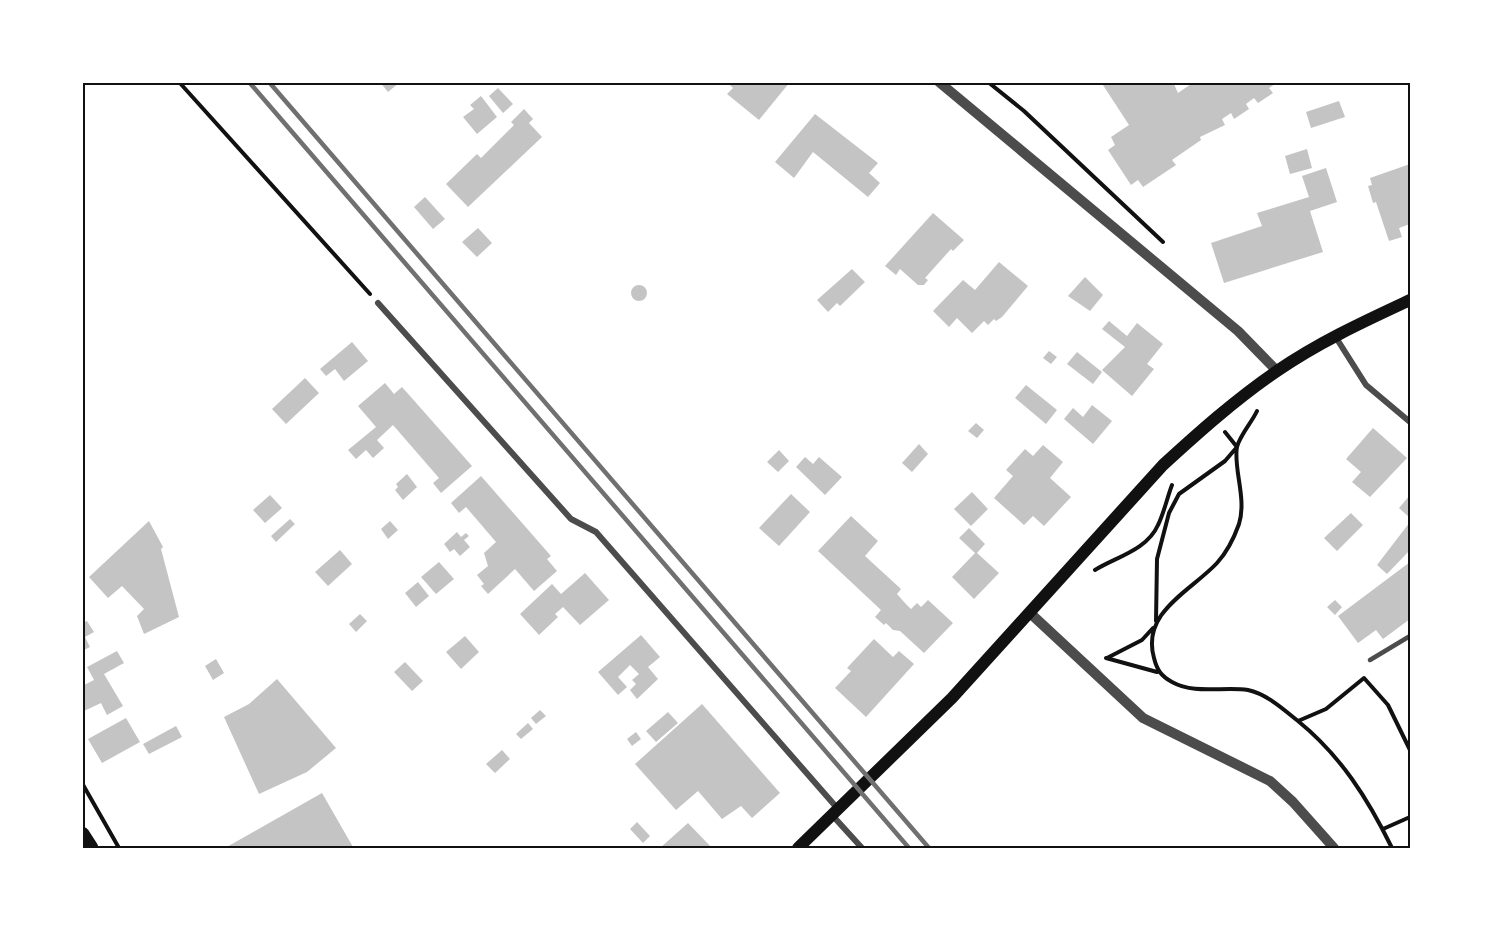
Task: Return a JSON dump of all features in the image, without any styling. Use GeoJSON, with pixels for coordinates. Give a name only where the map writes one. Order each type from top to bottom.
{"type":"FeatureCollection","features":[{"type":"Feature","properties":{"kind":"main road"},"geometry":{"type":"LineString","coordinates":[[798,849],[952,698],[1163,465],[1214,419],[1277,371],[1335,336],[1410,300]]}},
{"type":"Feature","properties":{"kind":"main road"},"geometry":{"type":"LineString","coordinates":[[82,834],[91,849]]}},
{"type":"Feature","properties":{"kind":"street"},"geometry":{"type":"LineString","coordinates":[[939,82],[1238,331],[1277,371]]}},
{"type":"Feature","properties":{"kind":"street"},"geometry":{"type":"LineString","coordinates":[[378,303],[571,519],[596,532],[835,812],[862,849]]}},
{"type":"Feature","properties":{"kind":"street"},"geometry":{"type":"LineString","coordinates":[[1335,336],[1366,385],[1410,422]]}},
{"type":"Feature","properties":{"kind":"street"},"geometry":{"type":"LineString","coordinates":[[1030,613],[1143,718],[1270,781],[1293,802],[1334,849]]}},
{"type":"Feature","properties":{"kind":"lane"},"geometry":{"type":"LineString","coordinates":[[1370,660],[1410,636]]}},
{"type":"Feature","properties":{"kind":"path"},"geometry":{"type":"LineString","coordinates":[[179,82],[378,303]]}},
{"type":"Feature","properties":{"kind":"path"},"geometry":{"type":"LineString","coordinates":[[988,82],[1024,111],[1171,250]]}},
{"type":"Feature","properties":{"kind":"path"},"geometry":{"type":"LineString","coordinates":[[1156,622],[1157,559],[1169,513],[1179,494],[1225,461],[1238,447],[1256,413],[1264,380]]}},
{"type":"Feature","properties":{"kind":"path"},"geometry":{"type":"LineString","coordinates":[[1085,664],[1106,658],[1142,640],[1176,597],[1217,563],[1231,544],[1240,521],[1242,498],[1238,447],[1214,419]]}},
{"type":"Feature","properties":{"kind":"path"},"geometry":{"type":"LineString","coordinates":[[1092,572],[1140,546],[1150,537],[1158,526],[1175,477]]}},
{"type":"Feature","properties":{"kind":"path"},"geometry":{"type":"LineString","coordinates":[[1153,627],[1152,652],[1158,672]]}},
{"type":"Feature","properties":{"kind":"path"},"geometry":{"type":"LineString","coordinates":[[1106,658],[1158,672],[1174,683],[1197,688],[1249,691],[1260,694],[1298,721],[1340,761],[1364,794],[1392,849]]}},
{"type":"Feature","properties":{"kind":"path"},"geometry":{"type":"LineString","coordinates":[[1298,721],[1326,709],[1364,678],[1388,705],[1410,750]]}},
{"type":"Feature","properties":{"kind":"path"},"geometry":{"type":"LineString","coordinates":[[82,783],[119,849]]}},
{"type":"Feature","properties":{"kind":"path"},"geometry":{"type":"LineString","coordinates":[[1383,829],[1410,817]]}},
{"type":"Feature","properties":{"kind":"building"},"geometry":{"type":"Polygon","coordinates":[[[380,82],[400,82],[388,92],[380,82]]]}},
{"type":"Feature","properties":{"kind":"building"},"geometry":{"type":"Polygon","coordinates":[[[727,82],[790,82],[759,120],[727,94],[733,88],[727,82]]]}},
{"type":"Feature","properties":{"kind":"building"},"geometry":{"type":"Polygon","coordinates":[[[1101,82],[1173,82],[1178,93],[1194,82],[1278,82],[1269,88],[1273,93],[1258,103],[1254,98],[1246,104],[1249,109],[1234,119],[1231,113],[1222,119],[1225,125],[1200,137],[1201,140],[1172,160],[1176,165],[1143,187],[1138,180],[1131,185],[1108,150],[1115,145],[1111,137],[1129,125],[1101,82]]]}},
{"type":"Feature","properties":{"kind":"building"},"geometry":{"type":"Polygon","coordinates":[[[498,88],[513,104],[503,113],[489,96],[498,88]]]}},
{"type":"Feature","properties":{"kind":"building"},"geometry":{"type":"Polygon","coordinates":[[[481,96],[497,117],[477,134],[463,117],[474,109],[470,105],[481,96]]]}},
{"type":"Feature","properties":{"kind":"building"},"geometry":{"type":"Polygon","coordinates":[[[1339,101],[1345,117],[1311,128],[1306,112],[1339,101]]]}},
{"type":"Feature","properties":{"kind":"building"},"geometry":{"type":"Polygon","coordinates":[[[524,109],[533,119],[529,123],[542,137],[468,207],[446,184],[477,154],[481,158],[514,125],[511,122],[524,109]]]}},
{"type":"Feature","properties":{"kind":"building"},"geometry":{"type":"Polygon","coordinates":[[[815,114],[878,163],[869,173],[880,183],[868,197],[813,152],[794,178],[775,162],[815,114]]]}},
{"type":"Feature","properties":{"kind":"building"},"geometry":{"type":"Polygon","coordinates":[[[1307,149],[1312,168],[1290,174],[1285,156],[1307,149]]]}},
{"type":"Feature","properties":{"kind":"building"},"geometry":{"type":"Polygon","coordinates":[[[1410,164],[1410,224],[1399,228],[1402,237],[1389,241],[1376,202],[1373,203],[1368,186],[1372,185],[1370,178],[1410,164]]]}},
{"type":"Feature","properties":{"kind":"building"},"geometry":{"type":"Polygon","coordinates":[[[1326,168],[1337,202],[1310,211],[1323,252],[1224,283],[1211,243],[1262,226],[1257,213],[1309,197],[1302,176],[1326,168]]]}},
{"type":"Feature","properties":{"kind":"building"},"geometry":{"type":"Polygon","coordinates":[[[425,197],[445,219],[433,229],[414,207],[425,197]]]}},
{"type":"Feature","properties":{"kind":"building"},"geometry":{"type":"Polygon","coordinates":[[[933,213],[964,240],[953,251],[951,249],[925,278],[928,280],[924,285],[918,285],[900,269],[896,275],[885,266],[933,213]]]}},
{"type":"Feature","properties":{"kind":"building"},"geometry":{"type":"Polygon","coordinates":[[[478,228],[492,243],[477,257],[462,242],[478,228]]]}},
{"type":"Feature","properties":{"kind":"building"},"geometry":{"type":"Polygon","coordinates":[[[999,262],[1028,286],[1002,317],[996,321],[994,319],[988,325],[984,321],[972,333],[957,318],[949,327],[933,311],[963,280],[975,290],[999,262]]]}},
{"type":"Feature","properties":{"kind":"building"},"geometry":{"type":"Polygon","coordinates":[[[852,269],[865,282],[840,306],[837,303],[828,312],[817,300],[852,269]]]}},
{"type":"Feature","properties":{"kind":"building"},"geometry":{"type":"Polygon","coordinates":[[[1085,277],[1103,295],[1090,311],[1068,296],[1085,277]]]}},
{"type":"Feature","properties":{"kind":"building"},"geometry":{"type":"Polygon","coordinates":[[[636,285],[642,285],[647,293],[645,299],[636,301],[631,296],[631,290],[636,285]]]}},
{"type":"Feature","properties":{"kind":"building"},"geometry":{"type":"Polygon","coordinates":[[[1109,321],[1127,336],[1137,323],[1163,344],[1147,364],[1154,369],[1132,396],[1102,370],[1125,347],[1102,329],[1109,321]]]}},
{"type":"Feature","properties":{"kind":"building"},"geometry":{"type":"Polygon","coordinates":[[[352,342],[368,361],[344,381],[335,369],[326,376],[320,369],[352,342]]]}},
{"type":"Feature","properties":{"kind":"building"},"geometry":{"type":"Polygon","coordinates":[[[1049,351],[1057,357],[1051,364],[1043,358],[1049,351]]]}},
{"type":"Feature","properties":{"kind":"building"},"geometry":{"type":"Polygon","coordinates":[[[1077,352],[1102,372],[1093,384],[1067,364],[1077,352]]]}},
{"type":"Feature","properties":{"kind":"building"},"geometry":{"type":"Polygon","coordinates":[[[305,378],[319,393],[286,424],[272,409],[305,378]]]}},
{"type":"Feature","properties":{"kind":"building"},"geometry":{"type":"Polygon","coordinates":[[[385,383],[394,394],[402,387],[472,466],[441,493],[433,483],[439,478],[393,425],[377,440],[384,448],[373,458],[366,450],[356,459],[348,450],[376,427],[358,406],[385,383]]]}},
{"type":"Feature","properties":{"kind":"building"},"geometry":{"type":"Polygon","coordinates":[[[1026,385],[1057,410],[1046,424],[1015,398],[1026,385]]]}},
{"type":"Feature","properties":{"kind":"building"},"geometry":{"type":"Polygon","coordinates":[[[1092,405],[1112,421],[1093,444],[1064,419],[1073,408],[1083,417],[1092,405]]]}},
{"type":"Feature","properties":{"kind":"building"},"geometry":{"type":"Polygon","coordinates":[[[976,423],[984,430],[977,438],[968,431],[976,423]]]}},
{"type":"Feature","properties":{"kind":"building"},"geometry":{"type":"Polygon","coordinates":[[[1373,428],[1407,458],[1370,497],[1352,482],[1361,472],[1346,459],[1373,428]]]}},
{"type":"Feature","properties":{"kind":"building"},"geometry":{"type":"Polygon","coordinates":[[[919,444],[928,454],[912,472],[902,463],[919,444]]]}},
{"type":"Feature","properties":{"kind":"building"},"geometry":{"type":"Polygon","coordinates":[[[1043,445],[1063,462],[1050,478],[1071,497],[1044,526],[1033,516],[1024,525],[994,498],[1013,476],[1006,470],[1025,449],[1033,456],[1043,445]]]}},
{"type":"Feature","properties":{"kind":"building"},"geometry":{"type":"Polygon","coordinates":[[[779,450],[789,461],[778,472],[767,462],[779,450]]]}},
{"type":"Feature","properties":{"kind":"building"},"geometry":{"type":"Polygon","coordinates":[[[805,457],[813,464],[819,457],[842,477],[825,495],[796,467],[805,457]]]}},
{"type":"Feature","properties":{"kind":"building"},"geometry":{"type":"Polygon","coordinates":[[[407,474],[417,487],[403,500],[395,490],[398,487],[396,484],[407,474]]]}},
{"type":"Feature","properties":{"kind":"building"},"geometry":{"type":"Polygon","coordinates":[[[481,476],[551,556],[547,559],[557,571],[534,591],[515,569],[488,594],[481,586],[484,584],[477,575],[488,566],[484,553],[496,542],[466,507],[459,513],[451,503],[481,476]]]}},
{"type":"Feature","properties":{"kind":"building"},"geometry":{"type":"Polygon","coordinates":[[[972,492],[988,509],[971,526],[954,509],[972,492]]]}},
{"type":"Feature","properties":{"kind":"building"},"geometry":{"type":"Polygon","coordinates":[[[791,494],[810,512],[779,546],[759,528],[791,494]]]}},
{"type":"Feature","properties":{"kind":"building"},"geometry":{"type":"Polygon","coordinates":[[[270,495],[282,508],[265,523],[253,510],[270,495]]]}},
{"type":"Feature","properties":{"kind":"building"},"geometry":{"type":"Polygon","coordinates":[[[1410,495],[1410,518],[1399,508],[1410,495]]]}},
{"type":"Feature","properties":{"kind":"building"},"geometry":{"type":"Polygon","coordinates":[[[1351,513],[1363,525],[1337,551],[1324,538],[1351,513]]]}},
{"type":"Feature","properties":{"kind":"building"},"geometry":{"type":"Polygon","coordinates":[[[851,516],[878,541],[865,556],[901,589],[897,594],[905,603],[911,609],[917,603],[921,607],[928,600],[953,623],[924,653],[900,631],[893,630],[886,623],[884,625],[875,617],[881,610],[818,551],[851,516]]]}},
{"type":"Feature","properties":{"kind":"building"},"geometry":{"type":"Polygon","coordinates":[[[290,519],[295,524],[276,542],[271,536],[290,519]]]}},
{"type":"Feature","properties":{"kind":"building"},"geometry":{"type":"Polygon","coordinates":[[[149,521],[163,547],[161,549],[179,617],[144,634],[137,616],[144,609],[122,586],[108,598],[89,577],[149,521]]]}},
{"type":"Feature","properties":{"kind":"building"},"geometry":{"type":"Polygon","coordinates":[[[390,521],[398,530],[388,539],[381,529],[390,521]]]}},
{"type":"Feature","properties":{"kind":"building"},"geometry":{"type":"Polygon","coordinates":[[[1410,522],[1410,550],[1387,574],[1377,565],[1410,522]]]}},
{"type":"Feature","properties":{"kind":"building"},"geometry":{"type":"Polygon","coordinates":[[[969,528],[985,544],[977,553],[999,573],[974,599],[952,577],[975,553],[959,538],[969,528]]]}},
{"type":"Feature","properties":{"kind":"building"},"geometry":{"type":"Polygon","coordinates":[[[457,532],[461,537],[466,533],[469,536],[464,540],[470,547],[460,556],[454,549],[450,552],[444,544],[457,532]]]}},
{"type":"Feature","properties":{"kind":"building"},"geometry":{"type":"Polygon","coordinates":[[[340,550],[352,564],[328,586],[315,572],[340,550]]]}},
{"type":"Feature","properties":{"kind":"building"},"geometry":{"type":"Polygon","coordinates":[[[439,562],[454,579],[436,594],[421,577],[439,562]]]}},
{"type":"Feature","properties":{"kind":"building"},"geometry":{"type":"Polygon","coordinates":[[[1410,562],[1410,619],[1383,639],[1376,630],[1358,643],[1338,616],[1410,562]]]}},
{"type":"Feature","properties":{"kind":"building"},"geometry":{"type":"Polygon","coordinates":[[[585,573],[609,600],[580,625],[563,607],[555,614],[558,617],[539,635],[520,614],[552,584],[561,594],[585,573]]]}},
{"type":"Feature","properties":{"kind":"building"},"geometry":{"type":"Polygon","coordinates":[[[418,582],[429,596],[416,607],[405,593],[418,582]]]}},
{"type":"Feature","properties":{"kind":"building"},"geometry":{"type":"Polygon","coordinates":[[[1335,600],[1342,607],[1335,615],[1327,607],[1335,600]]]}},
{"type":"Feature","properties":{"kind":"building"},"geometry":{"type":"Polygon","coordinates":[[[360,614],[367,621],[356,632],[349,624],[360,614]]]}},
{"type":"Feature","properties":{"kind":"building"},"geometry":{"type":"Polygon","coordinates":[[[87,621],[94,632],[85,637],[90,647],[82,651],[82,623],[87,621]]]}},
{"type":"Feature","properties":{"kind":"building"},"geometry":{"type":"Polygon","coordinates":[[[641,635],[660,657],[648,667],[658,679],[637,699],[630,690],[636,684],[632,680],[639,674],[630,665],[618,677],[627,687],[618,695],[598,672],[641,635]]]}},
{"type":"Feature","properties":{"kind":"building"},"geometry":{"type":"Polygon","coordinates":[[[465,636],[479,652],[461,669],[446,652],[465,636]]]}},
{"type":"Feature","properties":{"kind":"building"},"geometry":{"type":"Polygon","coordinates":[[[874,639],[893,657],[899,651],[914,664],[866,717],[835,688],[851,671],[847,668],[874,639]]]}},
{"type":"Feature","properties":{"kind":"building"},"geometry":{"type":"Polygon","coordinates":[[[117,651],[124,663],[104,674],[123,706],[107,715],[101,703],[84,711],[82,686],[94,680],[87,667],[117,651]]]}},
{"type":"Feature","properties":{"kind":"building"},"geometry":{"type":"Polygon","coordinates":[[[216,659],[224,673],[213,680],[205,666],[216,659]]]}},
{"type":"Feature","properties":{"kind":"building"},"geometry":{"type":"Polygon","coordinates":[[[405,662],[423,681],[412,691],[394,672],[405,662]]]}},
{"type":"Feature","properties":{"kind":"building"},"geometry":{"type":"Polygon","coordinates":[[[277,679],[336,748],[307,772],[259,794],[224,717],[249,704],[277,679]]]}},
{"type":"Feature","properties":{"kind":"building"},"geometry":{"type":"Polygon","coordinates":[[[702,704],[780,793],[752,818],[741,806],[722,819],[698,791],[676,810],[635,764],[702,704]]]}},
{"type":"Feature","properties":{"kind":"building"},"geometry":{"type":"Polygon","coordinates":[[[540,710],[546,716],[536,724],[531,718],[540,710]]]}},
{"type":"Feature","properties":{"kind":"building"},"geometry":{"type":"Polygon","coordinates":[[[668,712],[678,723],[656,742],[646,731],[668,712]]]}},
{"type":"Feature","properties":{"kind":"building"},"geometry":{"type":"Polygon","coordinates":[[[126,718],[140,742],[102,763],[88,739],[126,718]]]}},
{"type":"Feature","properties":{"kind":"building"},"geometry":{"type":"Polygon","coordinates":[[[528,723],[533,729],[521,739],[516,734],[528,723]]]}},
{"type":"Feature","properties":{"kind":"building"},"geometry":{"type":"Polygon","coordinates":[[[176,726],[182,737],[149,754],[143,744],[176,726]]]}},
{"type":"Feature","properties":{"kind":"building"},"geometry":{"type":"Polygon","coordinates":[[[636,732],[641,739],[632,746],[627,739],[636,732]]]}},
{"type":"Feature","properties":{"kind":"building"},"geometry":{"type":"Polygon","coordinates":[[[502,750],[510,759],[495,773],[486,764],[502,750]]]}},
{"type":"Feature","properties":{"kind":"building"},"geometry":{"type":"Polygon","coordinates":[[[322,793],[353,847],[225,848],[255,831],[322,793]]]}},
{"type":"Feature","properties":{"kind":"building"},"geometry":{"type":"Polygon","coordinates":[[[637,822],[650,836],[643,843],[630,829],[637,822]]]}},
{"type":"Feature","properties":{"kind":"building"},"geometry":{"type":"Polygon","coordinates":[[[688,823],[712,848],[660,848],[688,823]]]}},
{"type":"Feature","properties":{"kind":"railway"},"geometry":{"type":"LineString","coordinates":[[249,82],[909,848]]}},
{"type":"Feature","properties":{"kind":"railway"},"geometry":{"type":"LineString","coordinates":[[269,82],[929,848]]}}]}
